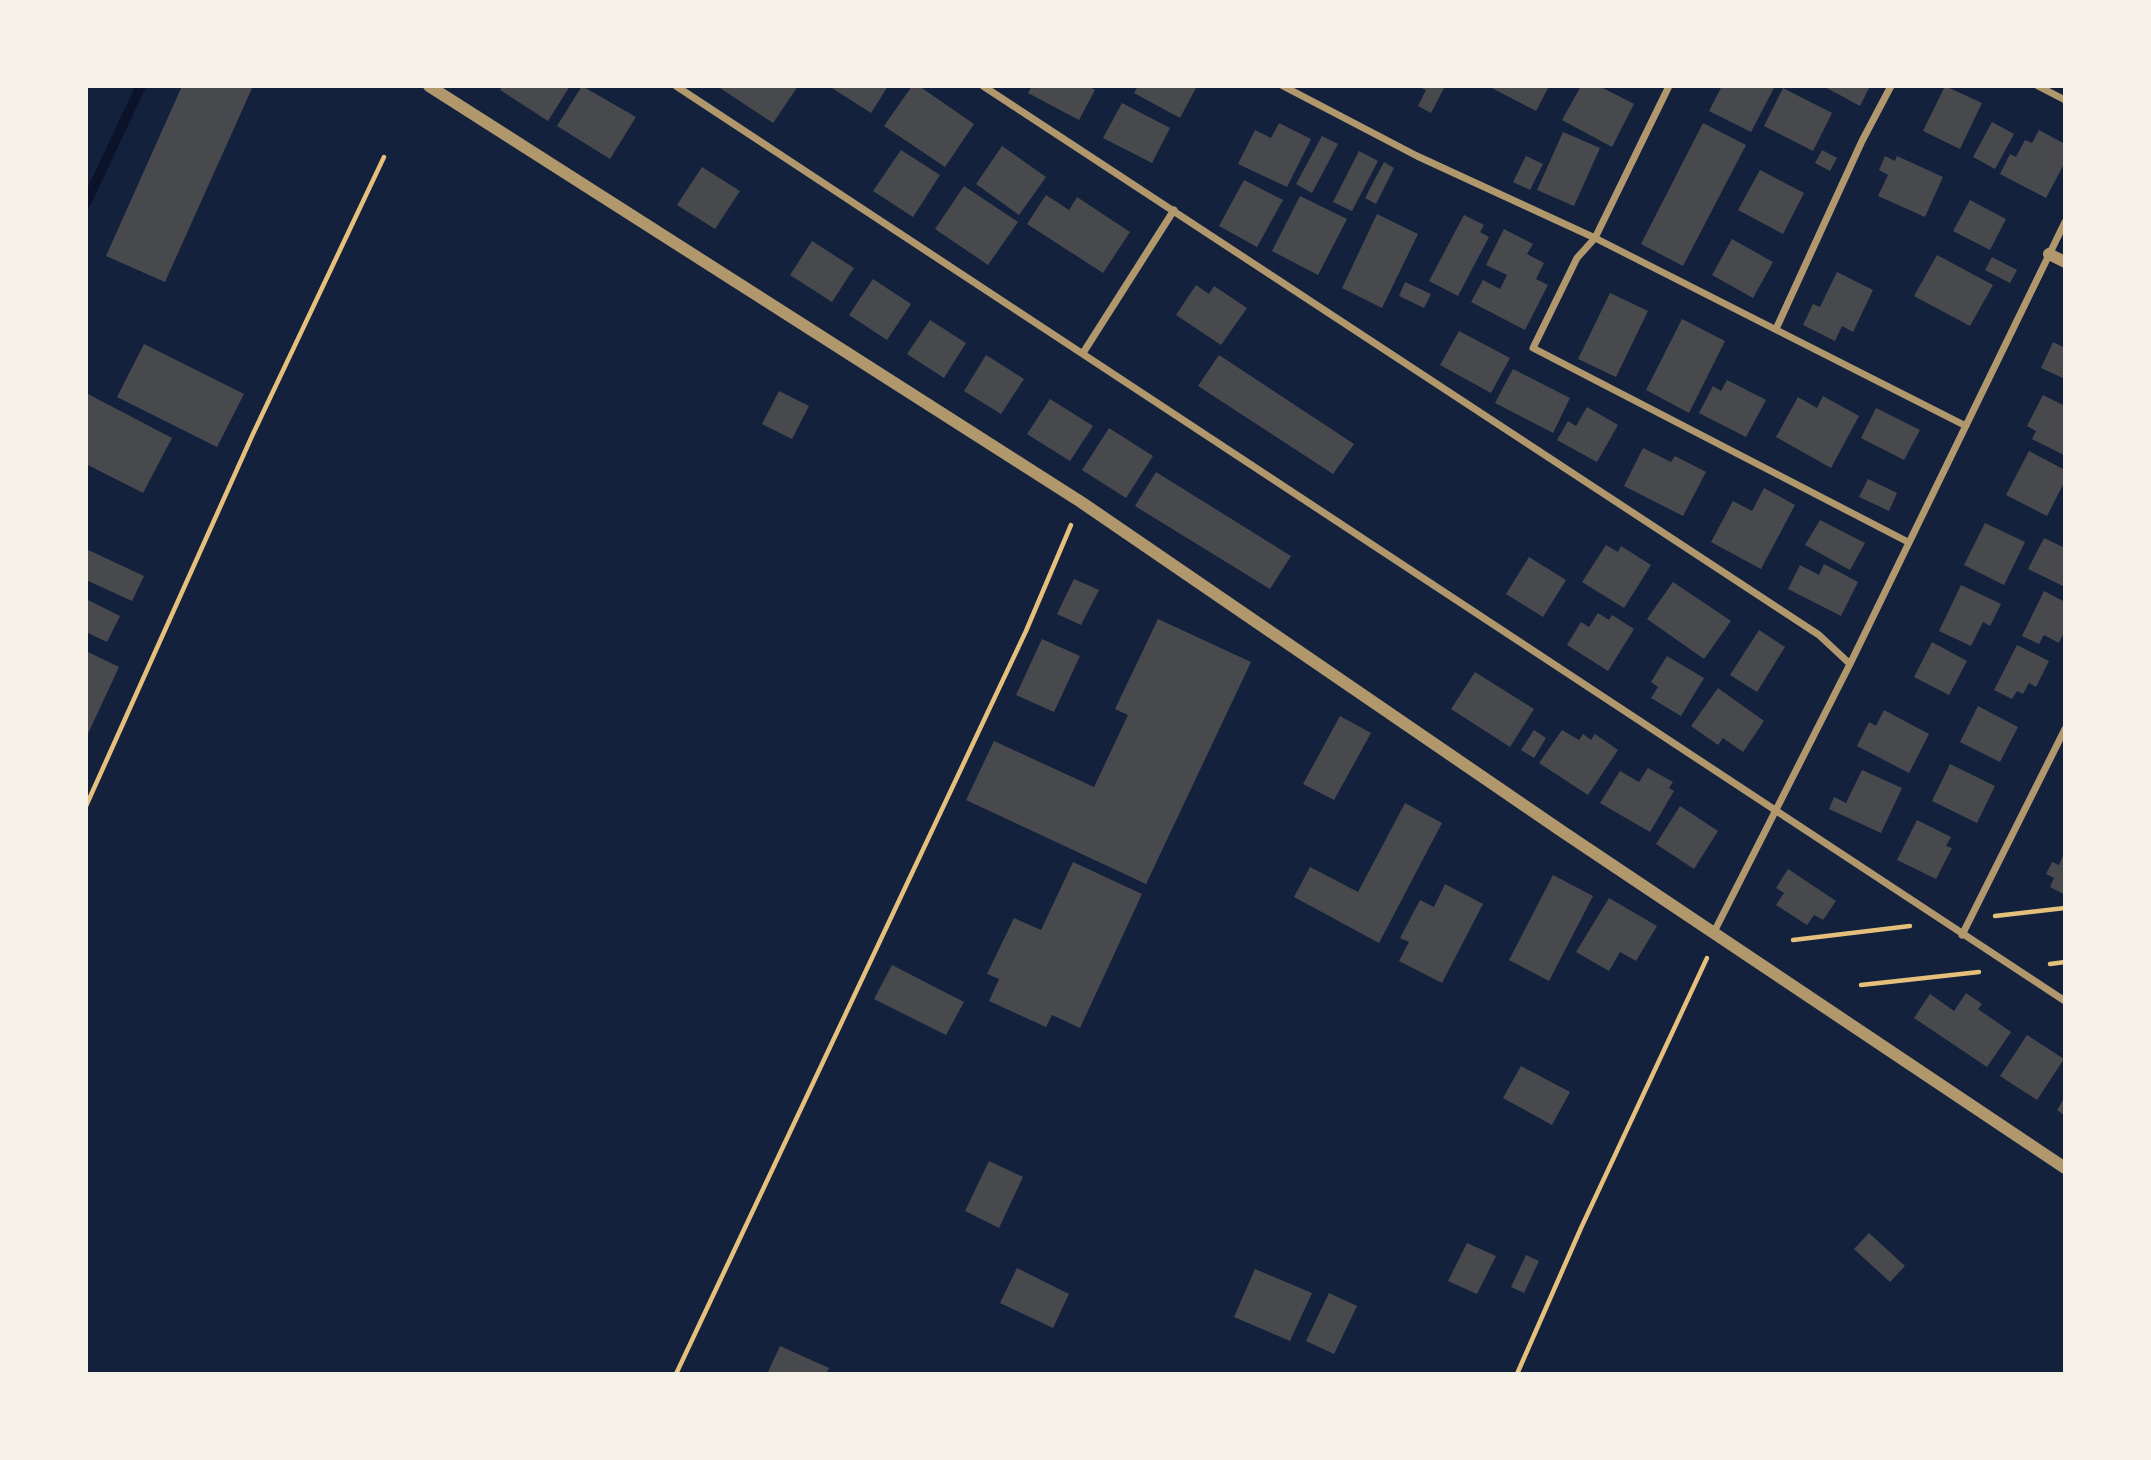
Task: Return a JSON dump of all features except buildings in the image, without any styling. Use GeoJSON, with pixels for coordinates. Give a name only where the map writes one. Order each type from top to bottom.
{"type":"FeatureCollection","features":[{"type":"Feature","properties":{"kind":"street"},"geometry":{"type":"LineString","coordinates":[[429,86],[1081,502],[2065,1168]]}},
{"type":"Feature","properties":{"kind":"street"},"geometry":{"type":"LineString","coordinates":[[676,86],[2065,1001]]}},
{"type":"Feature","properties":{"kind":"street"},"geometry":{"type":"LineString","coordinates":[[983,86],[1819,635],[1850,664]]}},
{"type":"Feature","properties":{"kind":"street"},"geometry":{"type":"LineString","coordinates":[[1283,86],[1417,156],[1595,238],[1966,426]]}},
{"type":"Feature","properties":{"kind":"street"},"geometry":{"type":"LineString","coordinates":[[1669,86],[1595,238],[1577,258],[1533,348],[1908,542]]}},
{"type":"Feature","properties":{"kind":"street"},"geometry":{"type":"LineString","coordinates":[[1776,329],[1862,141],[1891,86]]}},
{"type":"Feature","properties":{"kind":"street"},"geometry":{"type":"LineString","coordinates":[[2038,86],[2065,100]]}},
{"type":"Feature","properties":{"kind":"street"},"geometry":{"type":"LineString","coordinates":[[1083,353],[1174,210]]}},
{"type":"Feature","properties":{"kind":"street"},"geometry":{"type":"LineString","coordinates":[[1714,932],[1778,810],[2065,222]]}},
{"type":"Feature","properties":{"kind":"street"},"geometry":{"type":"LineString","coordinates":[[2049,254],[2065,262]]}},
{"type":"Feature","properties":{"kind":"street"},"geometry":{"type":"LineString","coordinates":[[1962,935],[2065,729]]}},
{"type":"Feature","properties":{"kind":"path"},"geometry":{"type":"LineString","coordinates":[[86,806],[252,436],[384,158]]}},
{"type":"Feature","properties":{"kind":"path"},"geometry":{"type":"LineString","coordinates":[[676,1374],[1026,631],[1081,502]]}},
{"type":"Feature","properties":{"kind":"path"},"geometry":{"type":"LineString","coordinates":[[1517,1374],[1581,1227],[1709,955],[1714,932]]}},
{"type":"Feature","properties":{"kind":"path"},"geometry":{"type":"LineString","coordinates":[[1861,985],[2065,962]]}},
{"type":"Feature","properties":{"kind":"waterway"},"geometry":{"type":"LineString","coordinates":[[86,203],[141,86]]}}]}
